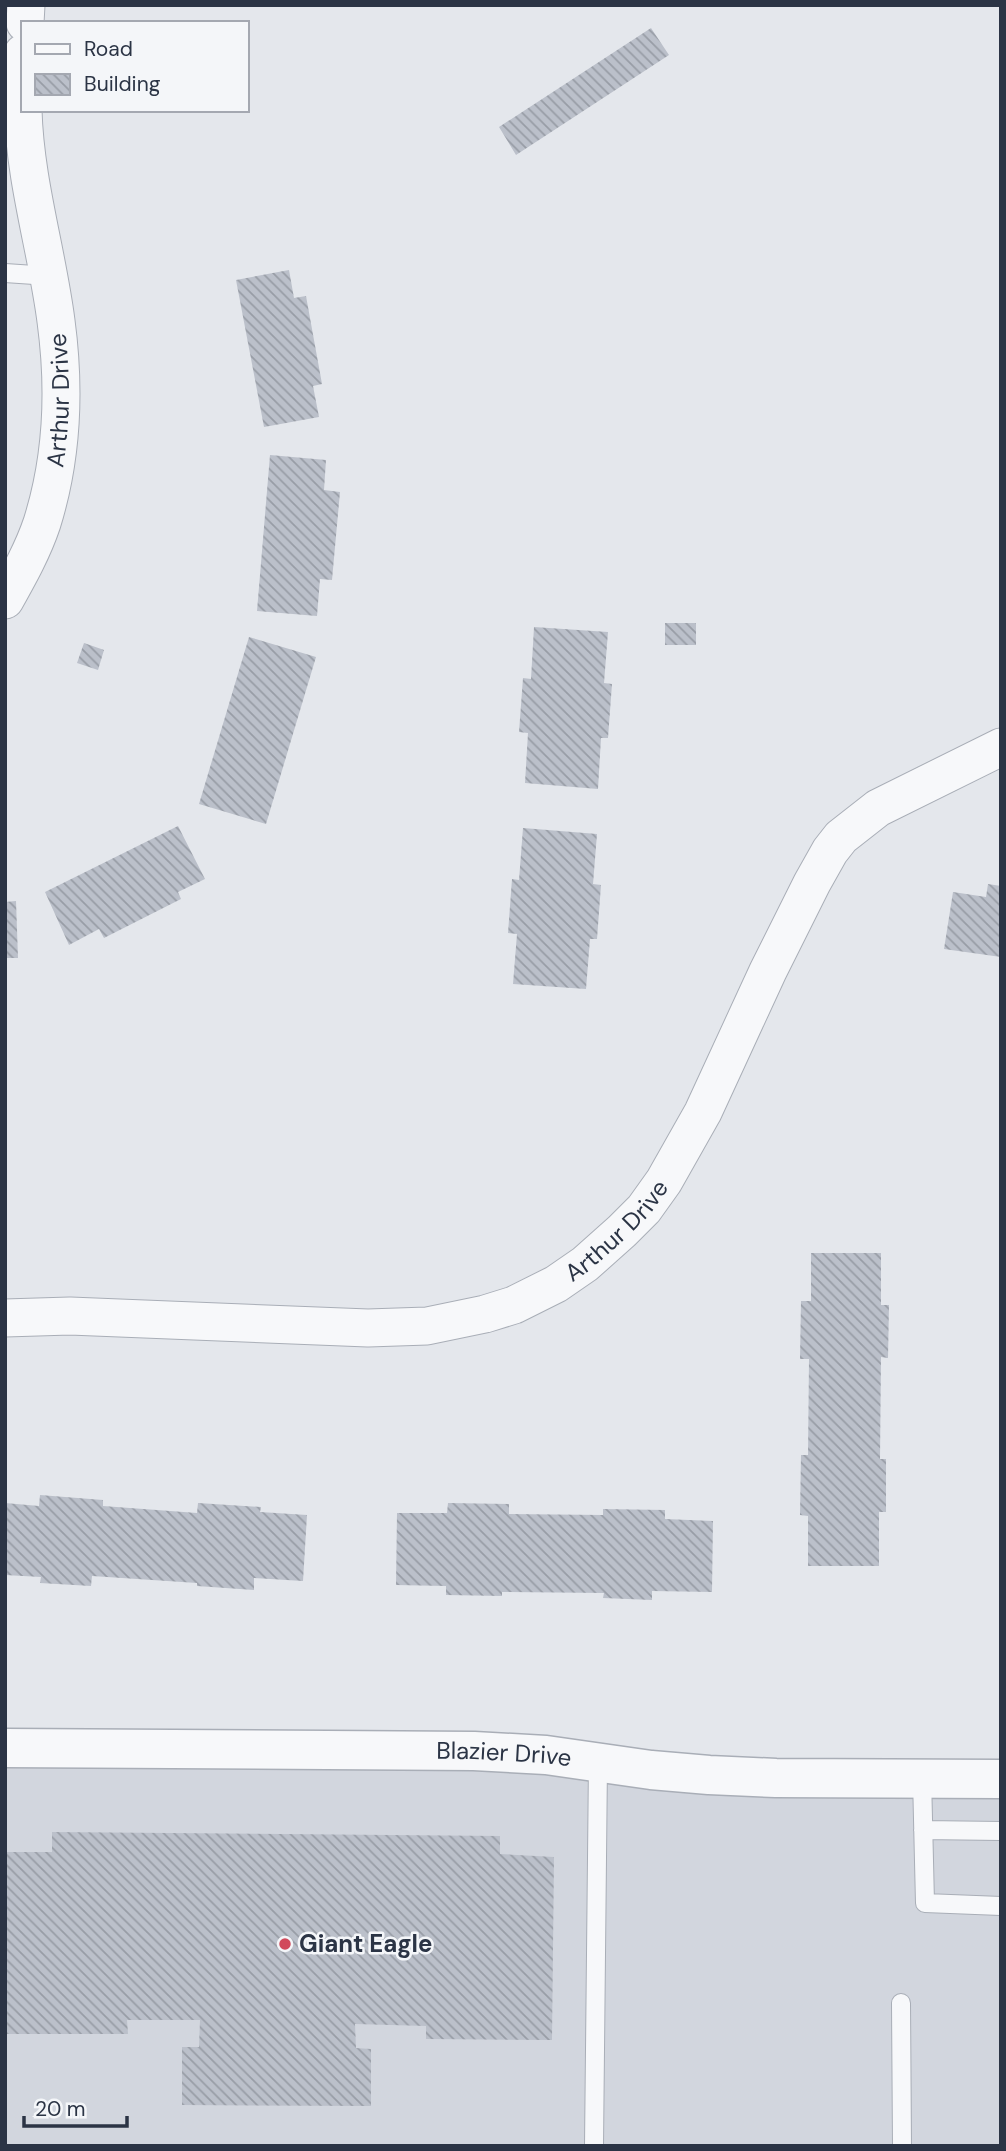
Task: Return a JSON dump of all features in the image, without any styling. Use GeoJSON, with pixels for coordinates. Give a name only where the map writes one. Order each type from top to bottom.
{"type":"FeatureCollection","features":[{"type":"Feature","properties":{"kind":"street","name":"Arthur Drive"},"geometry":{"type":"LineString","coordinates":[[5,600],[18,578],[41,524],[48,498],[58,444],[61,368],[56,321],[28,162],[23,112]]}},
{"type":"Feature","properties":{"kind":"street","name":"Arthur Drive"},"geometry":{"type":"LineString","coordinates":[[5,1318],[70,1316],[368,1328],[426,1326],[485,1314],[556,1284],[585,1264],[622,1231],[644,1209],[664,1181],[703,1112],[806,895],[830,851],[841,837],[878,808],[1001,747]]}},
{"type":"Feature","properties":{"kind":"street","name":"Blazier Drive"},"geometry":{"type":"LineString","coordinates":[[5,1748],[474,1751],[546,1755],[709,1775],[1001,1779]]}},
{"type":"Feature","properties":{"kind":"lane"},"geometry":{"type":"LineString","coordinates":[[5,273],[48,276]]}},
{"type":"Feature","properties":{"kind":"lane"},"geometry":{"type":"LineString","coordinates":[[594,2146],[598,1762]]}},
{"type":"Feature","properties":{"kind":"lane"},"geometry":{"type":"LineString","coordinates":[[922,1777],[925,1903],[1001,1906]]}},
{"type":"Feature","properties":{"kind":"lane"},"geometry":{"type":"LineString","coordinates":[[923,1830],[1001,1831]]}},
{"type":"Feature","properties":{"kind":"lane"},"geometry":{"type":"LineString","coordinates":[[901,2003],[902,2146]]}},
{"type":"Feature","properties":{"kind":"shaded area"},"geometry":{"type":"Polygon","coordinates":[[[5,1748],[1001,1779],[1001,2146],[5,2146],[5,1748]]]}},
{"type":"Feature","properties":{"kind":"building"},"geometry":{"type":"Polygon","coordinates":[[[651,28],[669,55],[516,155],[499,127],[651,28]]]}},
{"type":"Feature","properties":{"kind":"building"},"geometry":{"type":"Polygon","coordinates":[[[289,270],[294,298],[306,296],[322,384],[313,386],[319,417],[264,427],[236,280],[289,270]]]}},
{"type":"Feature","properties":{"kind":"building"},"geometry":{"type":"Polygon","coordinates":[[[270,455],[326,460],[324,490],[340,492],[332,580],[320,579],[317,616],[257,611],[270,455]]]}},
{"type":"Feature","properties":{"kind":"building"},"geometry":{"type":"Polygon","coordinates":[[[665,623],[696,623],[696,645],[665,645],[665,623]]]}},
{"type":"Feature","properties":{"kind":"building"},"geometry":{"type":"Polygon","coordinates":[[[534,627],[608,632],[604,683],[612,684],[608,738],[601,738],[598,789],[525,783],[528,733],[519,732],[523,678],[531,679],[534,627]]]}},
{"type":"Feature","properties":{"kind":"building"},"geometry":{"type":"Polygon","coordinates":[[[249,637],[316,657],[266,824],[199,804],[249,637]]]}},
{"type":"Feature","properties":{"kind":"building"},"geometry":{"type":"Polygon","coordinates":[[[84,643],[104,650],[98,670],[77,663],[84,643]]]}},
{"type":"Feature","properties":{"kind":"building"},"geometry":{"type":"Polygon","coordinates":[[[178,826],[205,879],[178,892],[181,899],[104,938],[99,929],[69,945],[45,892],[178,826]]]}},
{"type":"Feature","properties":{"kind":"building"},"geometry":{"type":"Polygon","coordinates":[[[523,828],[597,834],[593,884],[601,885],[597,939],[590,939],[586,989],[513,984],[517,934],[508,933],[512,879],[519,880],[523,828]]]}},
{"type":"Feature","properties":{"kind":"building"},"geometry":{"type":"Polygon","coordinates":[[[988,884],[1001,886],[1001,957],[944,949],[953,892],[986,897],[988,884]]]}},
{"type":"Feature","properties":{"kind":"building"},"geometry":{"type":"Polygon","coordinates":[[[16,901],[18,958],[5,958],[5,902],[16,901]]]}},
{"type":"Feature","properties":{"kind":"building"},"geometry":{"type":"Polygon","coordinates":[[[811,1253],[881,1253],[881,1305],[889,1305],[888,1358],[881,1357],[880,1459],[886,1459],[886,1512],[879,1512],[879,1566],[808,1566],[808,1516],[800,1515],[801,1455],[808,1455],[809,1359],[800,1359],[801,1301],[811,1301],[811,1253]]]}},
{"type":"Feature","properties":{"kind":"building"},"geometry":{"type":"Polygon","coordinates":[[[40,1495],[103,1500],[103,1506],[197,1513],[198,1503],[261,1507],[260,1512],[307,1515],[303,1581],[254,1578],[254,1590],[92,1576],[91,1586],[40,1583],[41,1577],[5,1575],[5,1503],[39,1506],[40,1495]]]}},
{"type":"Feature","properties":{"kind":"building"},"geometry":{"type":"Polygon","coordinates":[[[448,1503],[509,1504],[509,1514],[603,1515],[603,1509],[665,1510],[665,1519],[713,1521],[712,1592],[652,1591],[652,1600],[603,1598],[604,1593],[502,1592],[502,1596],[446,1595],[446,1586],[396,1585],[397,1513],[447,1513],[448,1503]]]}},
{"type":"Feature","properties":{"kind":"building"},"geometry":{"type":"Polygon","coordinates":[[[52,1832],[500,1836],[500,1854],[554,1857],[552,2040],[426,2039],[426,2026],[355,2024],[356,2048],[371,2049],[371,2106],[182,2105],[182,2047],[199,2047],[200,2020],[127,2020],[128,2034],[5,2034],[5,1852],[52,1852],[52,1832]]]}},
{"type":"Feature","properties":{"kind":"place","name":"Giant Eagle"},"geometry":{"type":"Point","coordinates":[285,1944]}}]}
